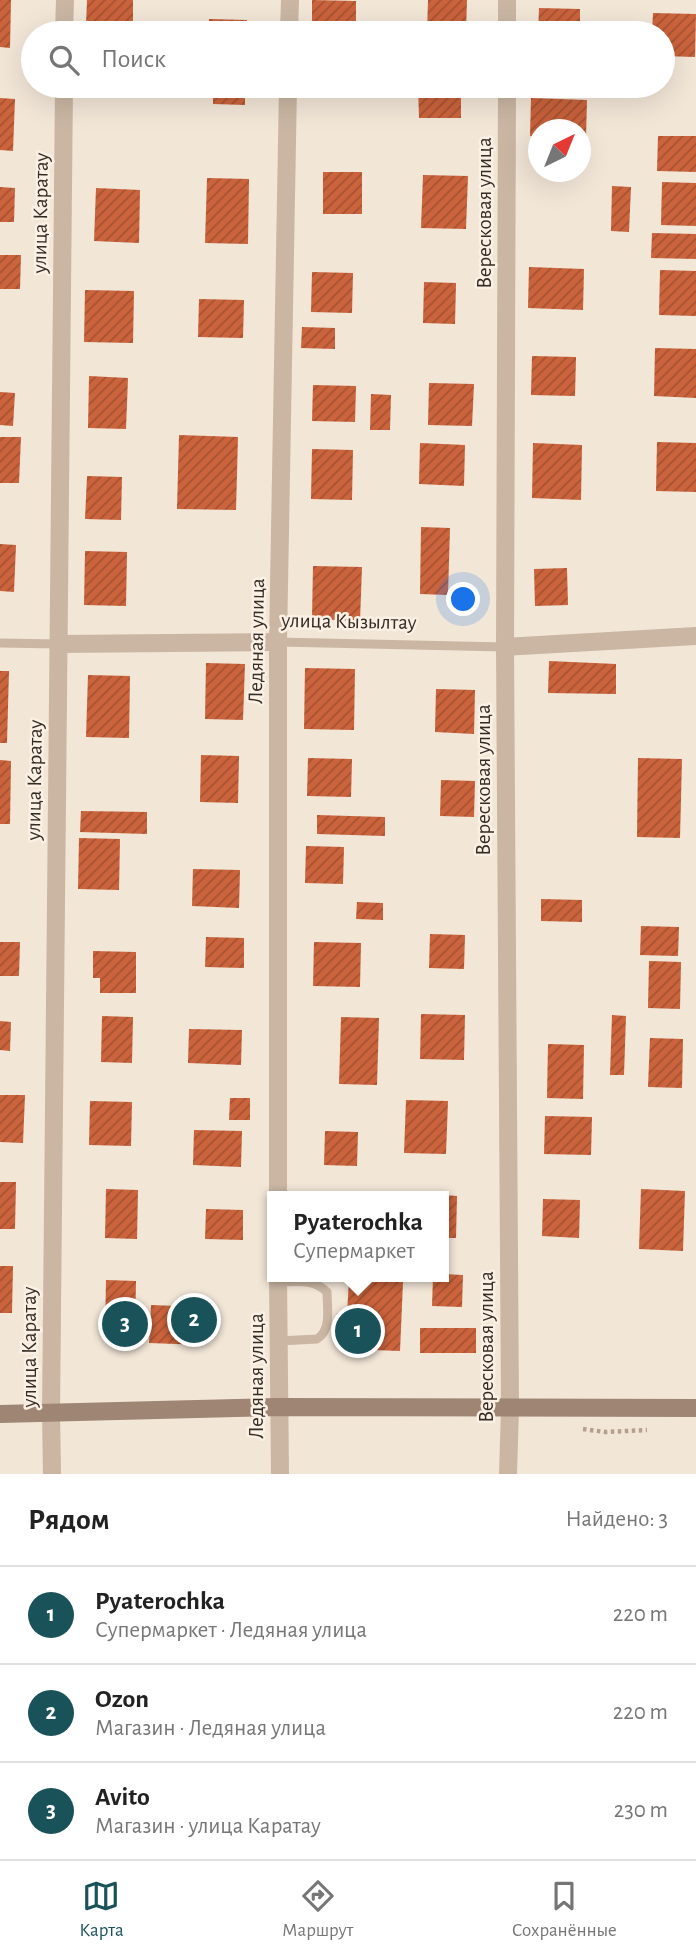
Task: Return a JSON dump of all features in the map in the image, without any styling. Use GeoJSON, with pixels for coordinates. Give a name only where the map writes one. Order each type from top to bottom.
{"type":"FeatureCollection","features":[{"type":"Feature","properties":{"kind":"street"},"geometry":{"type":"LineString","coordinates":[[64,21],[65,0]]}},
{"type":"Feature","properties":{"kind":"street"},"geometry":{"type":"LineString","coordinates":[[289,21],[290,0]]}},
{"type":"Feature","properties":{"kind":"street"},"geometry":{"type":"LineString","coordinates":[[507,0],[507,21]]}},
{"type":"Feature","properties":{"kind":"street","name":"улица Каратау"},"geometry":{"type":"LineString","coordinates":[[52,1474],[64,98]]}},
{"type":"Feature","properties":{"kind":"street","name":"Ледяная улица"},"geometry":{"type":"LineString","coordinates":[[278,1191],[278,642],[288,98]]}},
{"type":"Feature","properties":{"kind":"street","name":"Вересковая улица"},"geometry":{"type":"LineString","coordinates":[[507,98],[505,647],[510,1408],[508,1474]]}},
{"type":"Feature","properties":{"kind":"street","name":"улица Кызылтау"},"geometry":{"type":"LineString","coordinates":[[505,647],[696,636]]}},
{"type":"Feature","properties":{"kind":"street","name":"улица Кызылтау"},"geometry":{"type":"LineString","coordinates":[[58,644],[278,642]]}},
{"type":"Feature","properties":{"kind":"street","name":"Ледяная улица"},"geometry":{"type":"LineString","coordinates":[[278,1282],[280,1474]]}},
{"type":"Feature","properties":{"kind":"street"},"geometry":{"type":"LineString","coordinates":[[0,1414],[278,1407],[696,1409]]}},
{"type":"Feature","properties":{"kind":"lane","name":"улица Кызылтау"},"geometry":{"type":"LineString","coordinates":[[278,642],[505,647]]}},
{"type":"Feature","properties":{"kind":"lane","name":"улица Кызылтау"},"geometry":{"type":"LineString","coordinates":[[0,643],[58,644]]}},
{"type":"Feature","properties":{"kind":"lane"},"geometry":{"type":"LineString","coordinates":[[279,1341],[317,1339],[327,1330],[327,1292],[313,1282]]}},
{"type":"Feature","properties":{"kind":"building"},"geometry":{"type":"Polygon","coordinates":[[[0,0],[11,0],[10,48],[0,47],[0,0]]]}},
{"type":"Feature","properties":{"kind":"building"},"geometry":{"type":"Polygon","coordinates":[[[87,0],[133,0],[133,21],[86,21],[87,0]]]}},
{"type":"Feature","properties":{"kind":"building"},"geometry":{"type":"Polygon","coordinates":[[[312,0],[356,1],[356,21],[312,21],[312,0]]]}},
{"type":"Feature","properties":{"kind":"building"},"geometry":{"type":"Polygon","coordinates":[[[428,0],[467,0],[466,21],[427,21],[428,0]]]}},
{"type":"Feature","properties":{"kind":"building"},"geometry":{"type":"Polygon","coordinates":[[[539,8],[580,9],[580,21],[538,21],[539,8]]]}},
{"type":"Feature","properties":{"kind":"building"},"geometry":{"type":"Polygon","coordinates":[[[653,13],[696,14],[695,57],[675,56],[675,21],[653,21],[653,13]]]}},
{"type":"Feature","properties":{"kind":"building"},"geometry":{"type":"Polygon","coordinates":[[[209,19],[247,20],[247,21],[209,19]]]}},
{"type":"Feature","properties":{"kind":"building"},"geometry":{"type":"Polygon","coordinates":[[[0,98],[15,99],[13,151],[0,150],[0,98]]]}},
{"type":"Feature","properties":{"kind":"building"},"geometry":{"type":"Polygon","coordinates":[[[213,98],[245,98],[245,105],[213,104],[213,98]]]}},
{"type":"Feature","properties":{"kind":"building"},"geometry":{"type":"Polygon","coordinates":[[[418,98],[461,98],[461,118],[419,118],[418,98]]]}},
{"type":"Feature","properties":{"kind":"building"},"geometry":{"type":"Polygon","coordinates":[[[531,98],[587,100],[586,119],[530,119],[531,98]]]}},
{"type":"Feature","properties":{"kind":"building"},"geometry":{"type":"Polygon","coordinates":[[[658,136],[696,136],[696,172],[657,171],[658,136]]]}},
{"type":"Feature","properties":{"kind":"building"},"geometry":{"type":"Polygon","coordinates":[[[323,172],[362,172],[362,214],[323,214],[323,172]]]}},
{"type":"Feature","properties":{"kind":"building"},"geometry":{"type":"Polygon","coordinates":[[[423,175],[468,176],[466,229],[421,228],[423,175]]]}},
{"type":"Feature","properties":{"kind":"building"},"geometry":{"type":"Polygon","coordinates":[[[207,178],[249,179],[248,244],[205,243],[207,178]]]}},
{"type":"Feature","properties":{"kind":"building"},"geometry":{"type":"Polygon","coordinates":[[[662,182],[696,183],[696,226],[661,225],[662,182]]]}},
{"type":"Feature","properties":{"kind":"building"},"geometry":{"type":"Polygon","coordinates":[[[612,186],[631,187],[629,232],[611,231],[612,186]]]}},
{"type":"Feature","properties":{"kind":"building"},"geometry":{"type":"Polygon","coordinates":[[[0,187],[15,188],[14,222],[0,222],[0,187]]]}},
{"type":"Feature","properties":{"kind":"building"},"geometry":{"type":"Polygon","coordinates":[[[96,188],[140,190],[139,243],[94,241],[96,188]]]}},
{"type":"Feature","properties":{"kind":"building"},"geometry":{"type":"Polygon","coordinates":[[[652,233],[696,234],[696,259],[651,258],[652,233]]]}},
{"type":"Feature","properties":{"kind":"building"},"geometry":{"type":"Polygon","coordinates":[[[0,255],[21,255],[20,289],[0,289],[0,255]]]}},
{"type":"Feature","properties":{"kind":"building"},"geometry":{"type":"Polygon","coordinates":[[[529,267],[584,269],[583,310],[528,308],[529,267]]]}},
{"type":"Feature","properties":{"kind":"building"},"geometry":{"type":"Polygon","coordinates":[[[660,270],[696,271],[696,316],[659,315],[660,270]]]}},
{"type":"Feature","properties":{"kind":"building"},"geometry":{"type":"Polygon","coordinates":[[[312,272],[353,273],[352,313],[311,312],[312,272]]]}},
{"type":"Feature","properties":{"kind":"building"},"geometry":{"type":"Polygon","coordinates":[[[424,282],[456,283],[455,324],[423,323],[424,282]]]}},
{"type":"Feature","properties":{"kind":"building"},"geometry":{"type":"Polygon","coordinates":[[[85,290],[134,291],[133,343],[84,342],[85,290]]]}},
{"type":"Feature","properties":{"kind":"building"},"geometry":{"type":"Polygon","coordinates":[[[199,299],[244,300],[243,338],[198,337],[199,299]]]}},
{"type":"Feature","properties":{"kind":"building"},"geometry":{"type":"Polygon","coordinates":[[[302,327],[335,328],[335,349],[301,348],[302,327]]]}},
{"type":"Feature","properties":{"kind":"building"},"geometry":{"type":"Polygon","coordinates":[[[655,348],[696,349],[696,398],[654,396],[655,348]]]}},
{"type":"Feature","properties":{"kind":"building"},"geometry":{"type":"Polygon","coordinates":[[[532,356],[576,357],[575,396],[531,395],[532,356]]]}},
{"type":"Feature","properties":{"kind":"building"},"geometry":{"type":"Polygon","coordinates":[[[89,376],[128,378],[126,429],[88,428],[89,376]]]}},
{"type":"Feature","properties":{"kind":"building"},"geometry":{"type":"Polygon","coordinates":[[[429,383],[474,384],[472,426],[428,425],[429,383]]]}},
{"type":"Feature","properties":{"kind":"building"},"geometry":{"type":"Polygon","coordinates":[[[313,385],[356,386],[355,422],[312,421],[313,385]]]}},
{"type":"Feature","properties":{"kind":"building"},"geometry":{"type":"Polygon","coordinates":[[[0,392],[15,393],[13,426],[0,425],[0,392]]]}},
{"type":"Feature","properties":{"kind":"building"},"geometry":{"type":"Polygon","coordinates":[[[371,394],[391,395],[390,430],[370,430],[371,394]]]}},
{"type":"Feature","properties":{"kind":"building"},"geometry":{"type":"Polygon","coordinates":[[[179,435],[238,437],[236,510],[177,509],[179,435]]]}},
{"type":"Feature","properties":{"kind":"building"},"geometry":{"type":"Polygon","coordinates":[[[0,437],[21,437],[19,483],[0,483],[0,437]]]}},
{"type":"Feature","properties":{"kind":"building"},"geometry":{"type":"Polygon","coordinates":[[[657,442],[696,443],[696,492],[656,491],[657,442]]]}},
{"type":"Feature","properties":{"kind":"building"},"geometry":{"type":"Polygon","coordinates":[[[420,443],[465,445],[464,486],[419,484],[420,443]]]}},
{"type":"Feature","properties":{"kind":"building"},"geometry":{"type":"Polygon","coordinates":[[[533,443],[582,445],[581,500],[532,498],[533,443]]]}},
{"type":"Feature","properties":{"kind":"building"},"geometry":{"type":"Polygon","coordinates":[[[312,449],[353,450],[352,500],[311,499],[312,449]]]}},
{"type":"Feature","properties":{"kind":"building"},"geometry":{"type":"Polygon","coordinates":[[[87,476],[122,477],[121,520],[85,519],[87,476]]]}},
{"type":"Feature","properties":{"kind":"building"},"geometry":{"type":"Polygon","coordinates":[[[421,527],[450,528],[448,595],[420,594],[421,527]]]}},
{"type":"Feature","properties":{"kind":"building"},"geometry":{"type":"Polygon","coordinates":[[[0,544],[16,545],[14,592],[0,591],[0,544]]]}},
{"type":"Feature","properties":{"kind":"building"},"geometry":{"type":"Polygon","coordinates":[[[85,551],[127,552],[126,606],[84,605],[85,551]]]}},
{"type":"Feature","properties":{"kind":"building"},"geometry":{"type":"Polygon","coordinates":[[[313,566],[362,567],[360,621],[312,619],[313,566]]]}},
{"type":"Feature","properties":{"kind":"building"},"geometry":{"type":"Polygon","coordinates":[[[567,568],[568,605],[535,606],[534,569],[567,568]]]}},
{"type":"Feature","properties":{"kind":"building"},"geometry":{"type":"Polygon","coordinates":[[[549,661],[616,664],[616,694],[548,693],[549,661]]]}},
{"type":"Feature","properties":{"kind":"building"},"geometry":{"type":"Polygon","coordinates":[[[206,663],[245,664],[243,720],[205,719],[206,663]]]}},
{"type":"Feature","properties":{"kind":"building"},"geometry":{"type":"Polygon","coordinates":[[[305,668],[355,669],[354,730],[304,729],[305,668]]]}},
{"type":"Feature","properties":{"kind":"building"},"geometry":{"type":"Polygon","coordinates":[[[0,671],[9,671],[7,743],[0,743],[0,671]]]}},
{"type":"Feature","properties":{"kind":"building"},"geometry":{"type":"Polygon","coordinates":[[[88,675],[130,676],[129,738],[86,737],[88,675]]]}},
{"type":"Feature","properties":{"kind":"building"},"geometry":{"type":"Polygon","coordinates":[[[436,689],[475,690],[474,734],[435,732],[436,689]]]}},
{"type":"Feature","properties":{"kind":"building"},"geometry":{"type":"Polygon","coordinates":[[[201,755],[239,756],[238,803],[200,802],[201,755]]]}},
{"type":"Feature","properties":{"kind":"building"},"geometry":{"type":"Polygon","coordinates":[[[308,758],[352,759],[351,797],[307,796],[308,758]]]}},
{"type":"Feature","properties":{"kind":"building"},"geometry":{"type":"Polygon","coordinates":[[[638,758],[682,759],[680,838],[637,837],[638,758]]]}},
{"type":"Feature","properties":{"kind":"building"},"geometry":{"type":"Polygon","coordinates":[[[0,760],[11,761],[10,824],[0,824],[0,760]]]}},
{"type":"Feature","properties":{"kind":"building"},"geometry":{"type":"Polygon","coordinates":[[[441,780],[475,781],[474,817],[440,816],[441,780]]]}},
{"type":"Feature","properties":{"kind":"building"},"geometry":{"type":"Polygon","coordinates":[[[81,811],[147,812],[147,834],[80,832],[81,811]]]}},
{"type":"Feature","properties":{"kind":"building"},"geometry":{"type":"Polygon","coordinates":[[[317,815],[385,817],[385,836],[317,834],[317,815]]]}},
{"type":"Feature","properties":{"kind":"building"},"geometry":{"type":"Polygon","coordinates":[[[79,838],[120,839],[119,890],[78,889],[79,838]]]}},
{"type":"Feature","properties":{"kind":"building"},"geometry":{"type":"Polygon","coordinates":[[[306,846],[344,847],[343,884],[305,883],[306,846]]]}},
{"type":"Feature","properties":{"kind":"building"},"geometry":{"type":"Polygon","coordinates":[[[193,869],[240,870],[239,908],[192,906],[193,869]]]}},
{"type":"Feature","properties":{"kind":"building"},"geometry":{"type":"Polygon","coordinates":[[[541,899],[582,900],[582,922],[541,921],[541,899]]]}},
{"type":"Feature","properties":{"kind":"building"},"geometry":{"type":"Polygon","coordinates":[[[357,902],[383,903],[383,920],[356,919],[357,902]]]}},
{"type":"Feature","properties":{"kind":"building"},"geometry":{"type":"Polygon","coordinates":[[[641,926],[679,927],[678,956],[640,955],[641,926]]]}},
{"type":"Feature","properties":{"kind":"building"},"geometry":{"type":"Polygon","coordinates":[[[430,934],[465,935],[464,969],[429,968],[430,934]]]}},
{"type":"Feature","properties":{"kind":"building"},"geometry":{"type":"Polygon","coordinates":[[[206,937],[244,938],[244,968],[205,967],[206,937]]]}},
{"type":"Feature","properties":{"kind":"building"},"geometry":{"type":"Polygon","coordinates":[[[0,942],[20,942],[19,976],[0,976],[0,942]]]}},
{"type":"Feature","properties":{"kind":"building"},"geometry":{"type":"Polygon","coordinates":[[[314,942],[361,943],[360,987],[313,986],[314,942]]]}},
{"type":"Feature","properties":{"kind":"building"},"geometry":{"type":"Polygon","coordinates":[[[93,951],[136,952],[136,993],[100,993],[100,978],[93,978],[93,951]]]}},
{"type":"Feature","properties":{"kind":"building"},"geometry":{"type":"Polygon","coordinates":[[[649,961],[681,962],[680,1009],[648,1008],[649,961]]]}},
{"type":"Feature","properties":{"kind":"building"},"geometry":{"type":"Polygon","coordinates":[[[421,1014],[465,1015],[464,1060],[420,1059],[421,1014]]]}},
{"type":"Feature","properties":{"kind":"building"},"geometry":{"type":"Polygon","coordinates":[[[612,1015],[626,1016],[624,1075],[610,1075],[612,1015]]]}},
{"type":"Feature","properties":{"kind":"building"},"geometry":{"type":"Polygon","coordinates":[[[102,1016],[133,1017],[132,1063],[101,1062],[102,1016]]]}},
{"type":"Feature","properties":{"kind":"building"},"geometry":{"type":"Polygon","coordinates":[[[341,1017],[379,1018],[377,1085],[339,1084],[341,1017]]]}},
{"type":"Feature","properties":{"kind":"building"},"geometry":{"type":"Polygon","coordinates":[[[0,1021],[11,1022],[10,1051],[0,1050],[0,1021]]]}},
{"type":"Feature","properties":{"kind":"building"},"geometry":{"type":"Polygon","coordinates":[[[189,1029],[242,1030],[241,1065],[188,1063],[189,1029]]]}},
{"type":"Feature","properties":{"kind":"building"},"geometry":{"type":"Polygon","coordinates":[[[650,1038],[683,1039],[682,1088],[648,1087],[650,1038]]]}},
{"type":"Feature","properties":{"kind":"building"},"geometry":{"type":"Polygon","coordinates":[[[548,1044],[584,1045],[583,1099],[547,1098],[548,1044]]]}},
{"type":"Feature","properties":{"kind":"building"},"geometry":{"type":"Polygon","coordinates":[[[0,1095],[25,1095],[23,1143],[0,1142],[0,1095]]]}},
{"type":"Feature","properties":{"kind":"building"},"geometry":{"type":"Polygon","coordinates":[[[230,1098],[250,1098],[250,1120],[229,1120],[230,1098]]]}},
{"type":"Feature","properties":{"kind":"building"},"geometry":{"type":"Polygon","coordinates":[[[406,1100],[448,1101],[446,1154],[404,1153],[406,1100]]]}},
{"type":"Feature","properties":{"kind":"building"},"geometry":{"type":"Polygon","coordinates":[[[90,1101],[132,1102],[131,1146],[89,1145],[90,1101]]]}},
{"type":"Feature","properties":{"kind":"building"},"geometry":{"type":"Polygon","coordinates":[[[545,1116],[592,1117],[591,1155],[544,1154],[545,1116]]]}},
{"type":"Feature","properties":{"kind":"building"},"geometry":{"type":"Polygon","coordinates":[[[194,1130],[242,1131],[241,1167],[193,1165],[194,1130]]]}},
{"type":"Feature","properties":{"kind":"building"},"geometry":{"type":"Polygon","coordinates":[[[325,1131],[358,1132],[357,1166],[324,1165],[325,1131]]]}},
{"type":"Feature","properties":{"kind":"building"},"geometry":{"type":"Polygon","coordinates":[[[0,1182],[16,1182],[15,1229],[0,1229],[0,1182]]]}},
{"type":"Feature","properties":{"kind":"building"},"geometry":{"type":"Polygon","coordinates":[[[106,1189],[138,1190],[137,1239],[105,1238],[106,1189]]]}},
{"type":"Feature","properties":{"kind":"building"},"geometry":{"type":"Polygon","coordinates":[[[641,1189],[685,1191],[683,1251],[639,1249],[641,1189]]]}},
{"type":"Feature","properties":{"kind":"building"},"geometry":{"type":"Polygon","coordinates":[[[449,1195],[457,1196],[456,1238],[449,1238],[449,1195]]]}},
{"type":"Feature","properties":{"kind":"building"},"geometry":{"type":"Polygon","coordinates":[[[543,1199],[580,1200],[579,1238],[542,1236],[543,1199]]]}},
{"type":"Feature","properties":{"kind":"building"},"geometry":{"type":"Polygon","coordinates":[[[206,1209],[243,1210],[243,1240],[205,1239],[206,1209]]]}},
{"type":"Feature","properties":{"kind":"building"},"geometry":{"type":"Polygon","coordinates":[[[0,1266],[13,1266],[12,1313],[0,1313],[0,1266]]]}},
{"type":"Feature","properties":{"kind":"building"},"geometry":{"type":"Polygon","coordinates":[[[449,1274],[463,1275],[462,1307],[432,1306],[433,1282],[449,1282],[449,1274]]]}},
{"type":"Feature","properties":{"kind":"building"},"geometry":{"type":"Polygon","coordinates":[[[106,1280],[136,1281],[135,1331],[105,1330],[106,1280]]]}},
{"type":"Feature","properties":{"kind":"building"},"geometry":{"type":"Polygon","coordinates":[[[349,1282],[403,1282],[400,1351],[345,1349],[349,1282]]]}},
{"type":"Feature","properties":{"kind":"building"},"geometry":{"type":"Polygon","coordinates":[[[151,1305],[205,1307],[204,1345],[149,1343],[151,1305]]]}},
{"type":"Feature","properties":{"kind":"building"},"geometry":{"type":"Polygon","coordinates":[[[420,1328],[476,1328],[476,1353],[420,1353],[420,1328]]]}},
{"type":"Feature","properties":{"kind":"place","name":"Ozon"},"geometry":{"type":"Point","coordinates":[194,1320]}},
{"type":"Feature","properties":{"kind":"place","name":"Avito"},"geometry":{"type":"Point","coordinates":[125,1324]}},
{"type":"Feature","properties":{"kind":"place","name":"Pyaterochka"},"geometry":{"type":"Point","coordinates":[358,1331]}}]}
